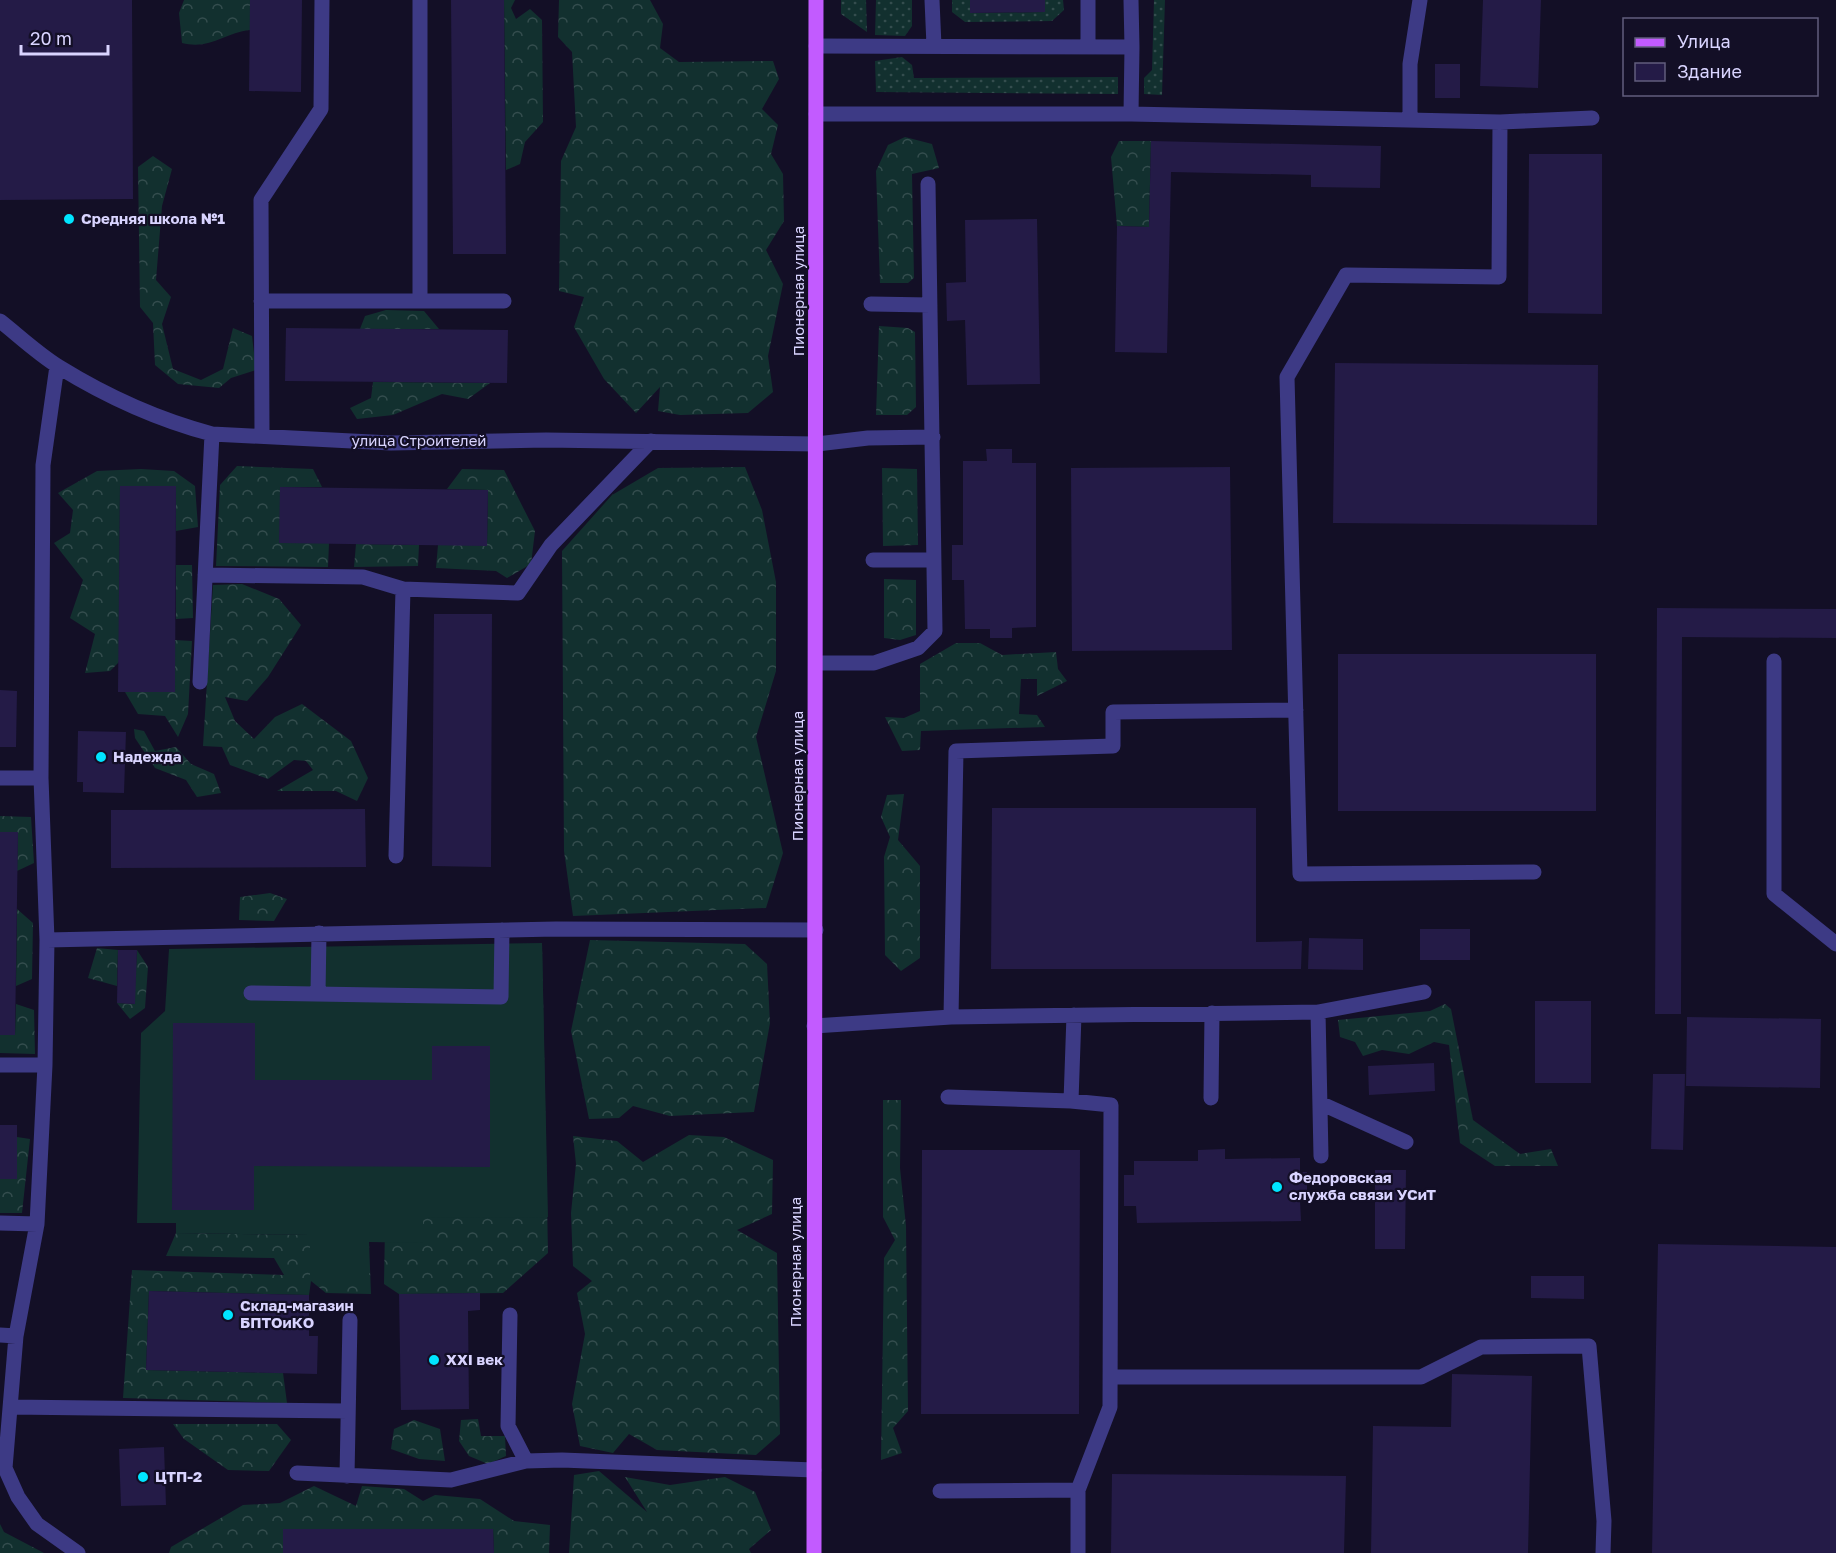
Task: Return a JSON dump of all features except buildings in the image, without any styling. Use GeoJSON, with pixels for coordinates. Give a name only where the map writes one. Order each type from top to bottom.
{"type":"FeatureCollection","features":[{"type":"Feature","properties":{"kind":"main road","name":"Пионерная улица"},"geometry":{"type":"LineString","coordinates":[[814,1553],[816,0]]}},
{"type":"Feature","properties":{"kind":"street"},"geometry":{"type":"LineString","coordinates":[[262,435],[261,200],[321,109],[322,0]]}},
{"type":"Feature","properties":{"kind":"street"},"geometry":{"type":"LineString","coordinates":[[420,0],[420,299]]}},
{"type":"Feature","properties":{"kind":"street"},"geometry":{"type":"LineString","coordinates":[[932,0],[934,46]]}},
{"type":"Feature","properties":{"kind":"street"},"geometry":{"type":"LineString","coordinates":[[1088,0],[1088,47]]}},
{"type":"Feature","properties":{"kind":"street"},"geometry":{"type":"LineString","coordinates":[[1131,0],[1131,114]]}},
{"type":"Feature","properties":{"kind":"street"},"geometry":{"type":"LineString","coordinates":[[1410,119],[1410,64],[1420,0]]}},
{"type":"Feature","properties":{"kind":"street"},"geometry":{"type":"LineString","coordinates":[[816,46],[1131,47]]}},
{"type":"Feature","properties":{"kind":"street"},"geometry":{"type":"LineString","coordinates":[[816,114],[1131,114],[1500,122],[1592,118]]}},
{"type":"Feature","properties":{"kind":"street"},"geometry":{"type":"LineString","coordinates":[[1500,122],[1499,277],[1347,275],[1287,377],[1300,874],[1534,872]]}},
{"type":"Feature","properties":{"kind":"street"},"geometry":{"type":"LineString","coordinates":[[816,663],[874,663],[918,648],[935,631],[928,184]]}},
{"type":"Feature","properties":{"kind":"street"},"geometry":{"type":"LineString","coordinates":[[261,301],[504,300]]}},
{"type":"Feature","properties":{"kind":"street"},"geometry":{"type":"LineString","coordinates":[[871,304],[930,305]]}},
{"type":"Feature","properties":{"kind":"street","name":"улица Строителей"},"geometry":{"type":"LineString","coordinates":[[0,321],[57,366],[109,395],[191,428],[212,434],[391,443],[651,441],[817,444],[868,438],[933,437]]}},
{"type":"Feature","properties":{"kind":"street"},"geometry":{"type":"LineString","coordinates":[[57,366],[43,465],[41,778],[47,940],[45,1065],[37,1224],[16,1336],[5,1468],[18,1497],[37,1524],[78,1553]]}},
{"type":"Feature","properties":{"kind":"street"},"geometry":{"type":"LineString","coordinates":[[200,682],[212,434]]}},
{"type":"Feature","properties":{"kind":"street"},"geometry":{"type":"LineString","coordinates":[[205,575],[363,577],[403,589],[518,592],[551,545],[651,441]]}},
{"type":"Feature","properties":{"kind":"street"},"geometry":{"type":"LineString","coordinates":[[873,560],[934,560]]}},
{"type":"Feature","properties":{"kind":"street"},"geometry":{"type":"LineString","coordinates":[[396,856],[403,589]]}},
{"type":"Feature","properties":{"kind":"street"},"geometry":{"type":"LineString","coordinates":[[1774,661],[1774,894],[1836,944]]}},
{"type":"Feature","properties":{"kind":"street"},"geometry":{"type":"LineString","coordinates":[[951,1017],[956,751],[1113,746],[1113,712],[1296,710]]}},
{"type":"Feature","properties":{"kind":"street"},"geometry":{"type":"LineString","coordinates":[[0,778],[41,778]]}},
{"type":"Feature","properties":{"kind":"street"},"geometry":{"type":"LineString","coordinates":[[47,940],[502,930],[816,930]]}},
{"type":"Feature","properties":{"kind":"street"},"geometry":{"type":"LineString","coordinates":[[250,993],[501,997],[502,930]]}},
{"type":"Feature","properties":{"kind":"street"},"geometry":{"type":"LineString","coordinates":[[318,994],[319,933]]}},
{"type":"Feature","properties":{"kind":"street"},"geometry":{"type":"LineString","coordinates":[[814,1026],[951,1017],[1318,1012],[1424,992]]}},
{"type":"Feature","properties":{"kind":"street"},"geometry":{"type":"LineString","coordinates":[[1318,1012],[1321,1156]]}},
{"type":"Feature","properties":{"kind":"street"},"geometry":{"type":"LineString","coordinates":[[1211,1098],[1212,1013]]}},
{"type":"Feature","properties":{"kind":"street"},"geometry":{"type":"LineString","coordinates":[[1071,1101],[1074,1015]]}},
{"type":"Feature","properties":{"kind":"street"},"geometry":{"type":"LineString","coordinates":[[0,1065],[45,1065]]}},
{"type":"Feature","properties":{"kind":"street"},"geometry":{"type":"LineString","coordinates":[[948,1097],[1071,1101],[1112,1105],[1110,1407],[1078,1490],[1078,1553]]}},
{"type":"Feature","properties":{"kind":"street"},"geometry":{"type":"LineString","coordinates":[[1320,1103],[1406,1142]]}},
{"type":"Feature","properties":{"kind":"street"},"geometry":{"type":"LineString","coordinates":[[0,1223],[37,1224]]}},
{"type":"Feature","properties":{"kind":"street"},"geometry":{"type":"LineString","coordinates":[[510,1315],[508,1426],[526,1461]]}},
{"type":"Feature","properties":{"kind":"street"},"geometry":{"type":"LineString","coordinates":[[347,1476],[350,1320]]}},
{"type":"Feature","properties":{"kind":"street"},"geometry":{"type":"LineString","coordinates":[[0,1335],[16,1336]]}},
{"type":"Feature","properties":{"kind":"street"},"geometry":{"type":"LineString","coordinates":[[1110,1377],[1421,1377],[1481,1347],[1589,1346],[1605,1521],[1603,1553]]}},
{"type":"Feature","properties":{"kind":"street"},"geometry":{"type":"LineString","coordinates":[[11,1407],[348,1411]]}},
{"type":"Feature","properties":{"kind":"street"},"geometry":{"type":"LineString","coordinates":[[297,1473],[451,1480],[526,1461],[814,1470]]}},
{"type":"Feature","properties":{"kind":"street"},"geometry":{"type":"LineString","coordinates":[[940,1491],[1078,1490]]}},
{"type":"Feature","properties":{"kind":"green space"},"geometry":{"type":"Polygon","coordinates":[[[184,0],[250,0],[250,30],[209,43],[192,45],[182,43],[179,13],[184,0]]]}},
{"type":"Feature","properties":{"kind":"green space"},"geometry":{"type":"Polygon","coordinates":[[[504,0],[515,0],[511,8],[516,19],[530,9],[542,20],[543,122],[525,142],[520,164],[506,170],[504,0]]]}},
{"type":"Feature","properties":{"kind":"green space"},"geometry":{"type":"Polygon","coordinates":[[[559,0],[650,0],[663,24],[660,48],[679,62],[773,61],[779,79],[762,109],[778,125],[771,154],[783,174],[784,221],[766,250],[783,284],[768,356],[773,392],[748,413],[680,415],[658,411],[660,387],[636,413],[604,379],[574,327],[584,297],[559,291],[561,161],[576,127],[572,52],[558,37],[559,0]]]}},
{"type":"Feature","properties":{"kind":"green space"},"geometry":{"type":"Polygon","coordinates":[[[841,0],[866,0],[867,32],[841,14],[841,0]]]}},
{"type":"Feature","properties":{"kind":"green space"},"geometry":{"type":"Polygon","coordinates":[[[876,0],[912,0],[912,26],[905,36],[875,35],[876,0]]]}},
{"type":"Feature","properties":{"kind":"green space"},"geometry":{"type":"Polygon","coordinates":[[[952,0],[970,0],[970,13],[1044,12],[1045,0],[1063,0],[1064,10],[1052,21],[965,22],[952,12],[952,0]]]}},
{"type":"Feature","properties":{"kind":"green space"},"geometry":{"type":"Polygon","coordinates":[[[1154,0],[1165,0],[1162,95],[1144,94],[1144,78],[1152,70],[1154,0]]]}},
{"type":"Feature","properties":{"kind":"green space"},"geometry":{"type":"Polygon","coordinates":[[[902,57],[912,65],[914,78],[1118,77],[1118,94],[876,92],[875,61],[902,57]]]}},
{"type":"Feature","properties":{"kind":"green space"},"geometry":{"type":"Polygon","coordinates":[[[905,137],[932,144],[939,168],[912,174],[914,278],[908,283],[880,283],[876,171],[888,145],[905,137]]]}},
{"type":"Feature","properties":{"kind":"green space"},"geometry":{"type":"Polygon","coordinates":[[[1119,141],[1151,141],[1149,227],[1117,226],[1111,157],[1119,141]]]}},
{"type":"Feature","properties":{"kind":"green space"},"geometry":{"type":"Polygon","coordinates":[[[153,156],[172,169],[162,206],[156,280],[171,297],[162,324],[173,369],[201,380],[223,369],[233,328],[252,336],[256,370],[231,378],[219,388],[178,384],[155,365],[153,323],[140,307],[138,167],[153,156]]]}},
{"type":"Feature","properties":{"kind":"green space"},"geometry":{"type":"Polygon","coordinates":[[[386,310],[424,311],[439,329],[360,329],[365,316],[386,310]]]}},
{"type":"Feature","properties":{"kind":"green space"},"geometry":{"type":"Polygon","coordinates":[[[879,326],[908,328],[915,332],[916,407],[907,415],[876,415],[879,326]]]}},
{"type":"Feature","properties":{"kind":"green space"},"geometry":{"type":"Polygon","coordinates":[[[373,382],[490,383],[468,399],[442,394],[393,415],[357,419],[350,408],[371,398],[373,382]]]}},
{"type":"Feature","properties":{"kind":"green space"},"geometry":{"type":"Polygon","coordinates":[[[237,466],[313,469],[322,487],[280,487],[329,543],[328,567],[216,566],[220,485],[237,466]]]}},
{"type":"Feature","properties":{"kind":"green space"},"geometry":{"type":"Polygon","coordinates":[[[745,467],[762,510],[776,582],[776,671],[756,737],[783,853],[766,908],[573,916],[564,851],[562,551],[612,495],[658,468],[745,467]]]}},
{"type":"Feature","properties":{"kind":"green space"},"geometry":{"type":"Polygon","coordinates":[[[882,468],[917,469],[918,545],[883,546],[882,468]]]}},
{"type":"Feature","properties":{"kind":"green space"},"geometry":{"type":"Polygon","coordinates":[[[141,469],[174,471],[195,486],[198,527],[176,531],[176,486],[120,486],[119,662],[110,671],[85,673],[95,634],[70,618],[83,580],[54,543],[70,533],[73,510],[58,493],[97,471],[141,469]]]}},
{"type":"Feature","properties":{"kind":"green space"},"geometry":{"type":"Polygon","coordinates":[[[462,469],[504,470],[535,531],[531,564],[507,578],[496,571],[436,568],[438,545],[487,545],[488,490],[447,489],[462,469]]]}},
{"type":"Feature","properties":{"kind":"green space"},"geometry":{"type":"Polygon","coordinates":[[[356,544],[419,545],[418,566],[354,567],[356,544]]]}},
{"type":"Feature","properties":{"kind":"green space"},"geometry":{"type":"Polygon","coordinates":[[[176,565],[192,565],[193,618],[176,619],[176,565]]]}},
{"type":"Feature","properties":{"kind":"green space"},"geometry":{"type":"Polygon","coordinates":[[[884,579],[916,580],[916,635],[900,640],[884,638],[884,579]]]}},
{"type":"Feature","properties":{"kind":"green space"},"geometry":{"type":"Polygon","coordinates":[[[242,584],[279,599],[301,625],[268,677],[247,701],[225,697],[235,721],[254,739],[275,717],[302,704],[351,741],[368,778],[357,801],[336,791],[277,791],[313,770],[306,761],[294,760],[268,779],[230,765],[222,747],[203,746],[213,585],[242,584]]]}},
{"type":"Feature","properties":{"kind":"green space"},"geometry":{"type":"Polygon","coordinates":[[[175,640],[192,641],[188,714],[178,737],[165,716],[138,714],[125,692],[175,692],[175,640]]]}},
{"type":"Feature","properties":{"kind":"green space"},"geometry":{"type":"Polygon","coordinates":[[[956,643],[980,643],[1002,655],[1056,652],[1058,669],[1067,681],[1037,696],[1037,679],[1021,679],[1019,714],[1037,715],[1045,727],[921,731],[920,750],[902,751],[885,717],[904,718],[920,711],[920,664],[956,643]]]}},
{"type":"Feature","properties":{"kind":"green space"},"geometry":{"type":"Polygon","coordinates":[[[134,729],[144,731],[155,751],[176,747],[191,764],[214,774],[221,793],[197,797],[186,780],[155,768],[135,738],[134,729]]]}},
{"type":"Feature","properties":{"kind":"green space"},"geometry":{"type":"Polygon","coordinates":[[[904,794],[898,840],[920,866],[920,958],[901,971],[885,955],[884,857],[890,837],[881,817],[887,795],[904,794]]]}},
{"type":"Feature","properties":{"kind":"green space"},"geometry":{"type":"Polygon","coordinates":[[[0,816],[31,817],[34,863],[17,871],[18,832],[0,832],[0,816]]]}},
{"type":"Feature","properties":{"kind":"green space"},"geometry":{"type":"Polygon","coordinates":[[[270,893],[287,899],[274,921],[239,920],[240,897],[270,893]]]}},
{"type":"Feature","properties":{"kind":"green space"},"geometry":{"type":"Polygon","coordinates":[[[17,909],[33,923],[32,979],[16,986],[17,909]]]}},
{"type":"Feature","properties":{"kind":"green space"},"geometry":{"type":"Polygon","coordinates":[[[590,940],[745,944],[767,964],[770,1023],[754,1112],[670,1116],[633,1106],[619,1118],[589,1119],[571,1031],[590,940]]]}},
{"type":"Feature","properties":{"kind":"green space"},"geometry":{"type":"Polygon","coordinates":[[[542,943],[548,1253],[503,1293],[399,1294],[384,1284],[385,1227],[542,943]]]}},
{"type":"Feature","properties":{"kind":"green space"},"geometry":{"type":"Polygon","coordinates":[[[542,943],[548,1217],[423,1218],[423,1243],[369,1242],[369,1280],[310,1280],[310,1235],[176,1233],[176,1223],[137,1223],[141,1033],[165,1011],[169,949],[542,943]]]}},
{"type":"Feature","properties":{"kind":"green space"},"geometry":{"type":"Polygon","coordinates":[[[97,948],[118,950],[117,986],[88,978],[97,948]]]}},
{"type":"Feature","properties":{"kind":"green space"},"geometry":{"type":"Polygon","coordinates":[[[137,950],[148,967],[145,1008],[130,1019],[117,1003],[134,1004],[137,950]]]}},
{"type":"Feature","properties":{"kind":"green space"},"geometry":{"type":"Polygon","coordinates":[[[16,1004],[34,1010],[35,1054],[0,1053],[0,1035],[15,1035],[16,1004]]]}},
{"type":"Feature","properties":{"kind":"green space"},"geometry":{"type":"Polygon","coordinates":[[[1445,1004],[1451,1009],[1473,1120],[1520,1154],[1551,1149],[1558,1166],[1495,1166],[1460,1143],[1449,1045],[1434,1042],[1409,1054],[1382,1050],[1363,1056],[1355,1042],[1340,1037],[1338,1020],[1430,1011],[1445,1004]]]}},
{"type":"Feature","properties":{"kind":"green space"},"geometry":{"type":"Polygon","coordinates":[[[883,1100],[901,1100],[900,1168],[906,1226],[908,1411],[893,1428],[902,1453],[881,1460],[884,1258],[895,1240],[883,1217],[883,1100]]]}},
{"type":"Feature","properties":{"kind":"green space"},"geometry":{"type":"Polygon","coordinates":[[[689,1135],[724,1137],[773,1160],[772,1214],[737,1230],[777,1253],[780,1434],[756,1455],[657,1450],[629,1434],[613,1453],[580,1446],[572,1404],[585,1334],[577,1293],[592,1281],[573,1266],[571,1213],[576,1164],[573,1136],[617,1141],[643,1162],[689,1135]]]}},
{"type":"Feature","properties":{"kind":"green space"},"geometry":{"type":"Polygon","coordinates":[[[17,1137],[30,1139],[22,1213],[0,1213],[0,1179],[17,1179],[17,1137]]]}},
{"type":"Feature","properties":{"kind":"green space"},"geometry":{"type":"Polygon","coordinates":[[[176,1233],[310,1235],[369,1242],[371,1294],[326,1293],[311,1281],[309,1295],[149,1291],[146,1370],[283,1373],[287,1403],[123,1398],[132,1270],[284,1275],[274,1258],[166,1256],[176,1233]]]}},
{"type":"Feature","properties":{"kind":"green space"},"geometry":{"type":"Polygon","coordinates":[[[478,1419],[481,1436],[505,1436],[506,1456],[488,1464],[469,1456],[459,1441],[461,1420],[478,1419]]]}},
{"type":"Feature","properties":{"kind":"green space"},"geometry":{"type":"Polygon","coordinates":[[[414,1420],[440,1429],[445,1461],[419,1459],[391,1449],[394,1429],[414,1420]]]}},
{"type":"Feature","properties":{"kind":"green space"},"geometry":{"type":"Polygon","coordinates":[[[173,1424],[277,1424],[291,1440],[269,1471],[228,1470],[184,1439],[173,1424]]]}},
{"type":"Feature","properties":{"kind":"green space"},"geometry":{"type":"Polygon","coordinates":[[[599,1471],[647,1512],[625,1477],[670,1485],[725,1477],[755,1492],[771,1530],[749,1549],[751,1553],[569,1553],[574,1475],[599,1471]]]}},
{"type":"Feature","properties":{"kind":"green space"},"geometry":{"type":"Polygon","coordinates":[[[314,1486],[356,1506],[362,1486],[404,1489],[423,1501],[435,1495],[480,1499],[514,1521],[550,1525],[549,1553],[494,1553],[493,1529],[284,1529],[283,1553],[169,1553],[171,1547],[243,1505],[280,1503],[314,1486]]]}},
{"type":"Feature","properties":{"kind":"green space"},"geometry":{"type":"Polygon","coordinates":[[[0,1524],[4,1532],[44,1553],[0,1553],[0,1524]]]}},
{"type":"Feature","properties":{"kind":"place","name":"Средняя школа №1"},"geometry":{"type":"Point","coordinates":[69,219]}},
{"type":"Feature","properties":{"kind":"place","name":"Надежда"},"geometry":{"type":"Point","coordinates":[101,757]}},
{"type":"Feature","properties":{"kind":"place","name":"Федоровская служба связи УСиТ"},"geometry":{"type":"Point","coordinates":[1277,1187]}},
{"type":"Feature","properties":{"kind":"place","name":"Склад-магазин БПТОиКО"},"geometry":{"type":"Point","coordinates":[228,1315]}},
{"type":"Feature","properties":{"kind":"place","name":"XXI век"},"geometry":{"type":"Point","coordinates":[434,1360]}},
{"type":"Feature","properties":{"kind":"place","name":"ЦТП-2"},"geometry":{"type":"Point","coordinates":[143,1477]}}]}
